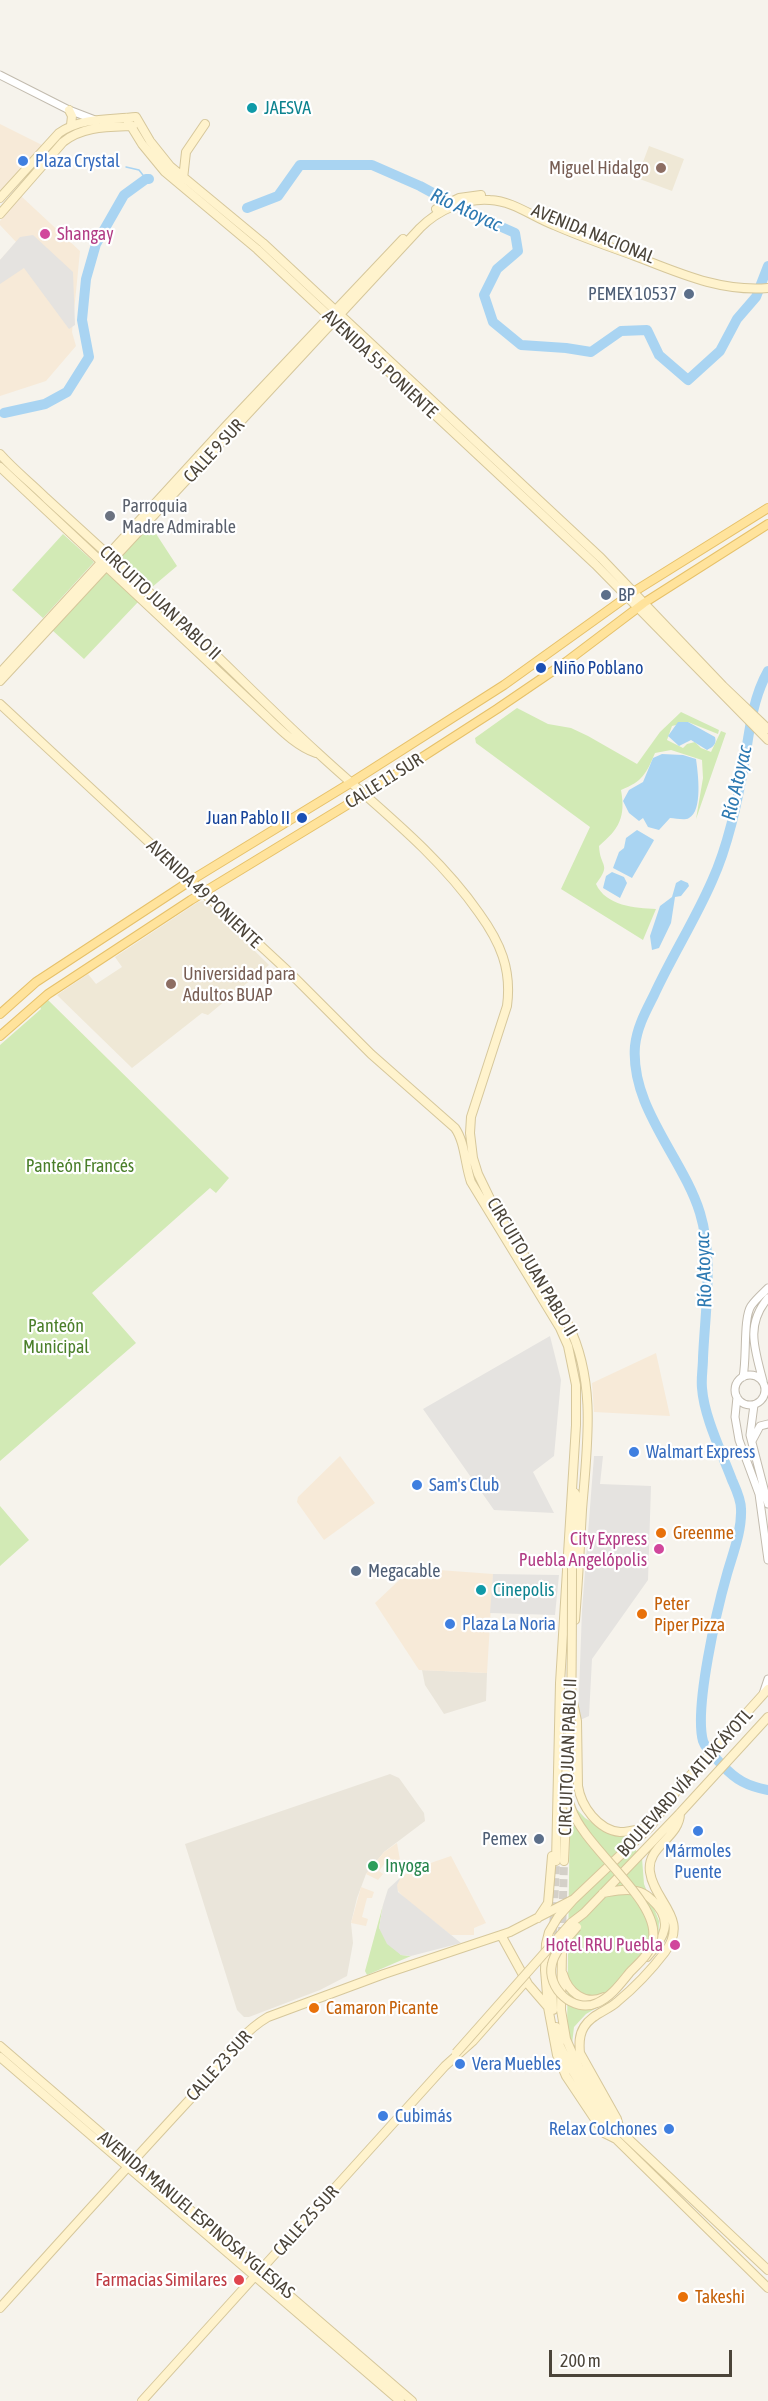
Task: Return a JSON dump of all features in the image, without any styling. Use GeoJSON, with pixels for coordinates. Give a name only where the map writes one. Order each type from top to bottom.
{"type":"FeatureCollection","features":[{"type":"Feature","properties":{"kind":"main road"},"geometry":{"type":"LineString","coordinates":[[69,110],[75,124]]}},
{"type":"Feature","properties":{"kind":"main road","name":"AVENIDA 55 PONIENTE"},"geometry":{"type":"LineString","coordinates":[[334,316],[165,172],[126,118],[136,117],[161,156],[183,179],[263,243],[334,316],[533,505],[631,594],[720,688]]}},
{"type":"Feature","properties":{"kind":"main road"},"geometry":{"type":"LineString","coordinates":[[0,198],[59,133],[75,124],[126,118]]}},
{"type":"Feature","properties":{"kind":"main road"},"geometry":{"type":"LineString","coordinates":[[183,179],[186,152],[205,124]]}},
{"type":"Feature","properties":{"kind":"main road"},"geometry":{"type":"LineString","coordinates":[[0,214],[63,142],[73,134],[110,127],[140,126]]}},
{"type":"Feature","properties":{"kind":"main road"},"geometry":{"type":"LineString","coordinates":[[31,164],[39,170]]}},
{"type":"Feature","properties":{"kind":"main road","name":"AVENIDA NACIONAL"},"geometry":{"type":"LineString","coordinates":[[425,220],[469,195],[491,195],[512,200],[561,223],[718,281],[742,287],[767,285]]}},
{"type":"Feature","properties":{"kind":"main road","name":"CALLE 9 SUR"},"geometry":{"type":"LineString","coordinates":[[0,673],[425,220]]}},
{"type":"Feature","properties":{"kind":"main road","name":"CIRCUITO JUAN PABLO II"},"geometry":{"type":"LineString","coordinates":[[0,454],[232,669],[447,874],[471,902],[498,945],[505,961],[509,978],[507,1006],[471,1117],[471,1145],[478,1174],[495,1209],[577,1342],[587,1383],[585,1468],[560,1861],[560,1693],[566,1567],[574,1488],[576,1385],[568,1346],[560,1328],[471,1182],[459,1134]]}},
{"type":"Feature","properties":{"kind":"main road","name":"CIRCUITO JUAN PABLO II"},"geometry":{"type":"LineString","coordinates":[[0,467],[265,715],[306,750],[319,754]]}},
{"type":"Feature","properties":{"kind":"main road","name":"CALLE 11 SUR"},"geometry":{"type":"LineString","coordinates":[[0,1014],[36,982],[190,881],[504,685],[631,594],[768,508]]}},
{"type":"Feature","properties":{"kind":"main road","name":"CALLE 11 SUR"},"geometry":{"type":"LineString","coordinates":[[0,1036],[48,994],[203,893],[365,794],[497,709],[566,662],[641,606],[768,524]]}},
{"type":"Feature","properties":{"kind":"main road","name":"CALLE 9 SUR"},"geometry":{"type":"LineString","coordinates":[[0,681],[104,564]]}},
{"type":"Feature","properties":{"kind":"main road"},"geometry":{"type":"LineString","coordinates":[[720,688],[768,729]]}},
{"type":"Feature","properties":{"kind":"main road"},"geometry":{"type":"LineString","coordinates":[[720,688],[768,740]]}},
{"type":"Feature","properties":{"kind":"main road","name":"AVENIDA 49 PONIENTE"},"geometry":{"type":"LineString","coordinates":[[0,704],[291,974],[371,1054],[459,1134]]}},
{"type":"Feature","properties":{"kind":"main road"},"geometry":{"type":"LineString","coordinates":[[574,1468],[585,1468]]}},
{"type":"Feature","properties":{"kind":"main road"},"geometry":{"type":"LineString","coordinates":[[574,1488],[578,1499],[572,1563],[571,1714],[567,1781],[570,1807],[584,1832],[643,1904],[654,1929],[653,1942],[648,1953],[609,1996],[595,2004],[584,2005],[571,2002],[561,1995],[552,1981],[551,1965],[574,1925]]}},
{"type":"Feature","properties":{"kind":"main road"},"geometry":{"type":"LineString","coordinates":[[562,1643],[565,1649],[570,1648],[573,1644]]}},
{"type":"Feature","properties":{"kind":"main road"},"geometry":{"type":"LineString","coordinates":[[570,1690],[577,1721],[579,1796],[592,1815],[605,1827],[623,1832],[650,1827]]}},
{"type":"Feature","properties":{"kind":"main road"},"geometry":{"type":"LineString","coordinates":[[537,1920],[548,1903],[550,1893],[555,1818],[555,1717],[560,1693]]}},
{"type":"Feature","properties":{"kind":"main road","name":"BOULEVARD VÍA ATLIXCÁYOTL"},"geometry":{"type":"LineString","coordinates":[[574,1899],[650,1827],[678,1790],[765,1693]]}},
{"type":"Feature","properties":{"kind":"main road","name":"BOULEVARD VÍA ATLIXCÁYOTL"},"geometry":{"type":"LineString","coordinates":[[574,1925],[680,1814],[768,1717]]}},
{"type":"Feature","properties":{"kind":"main road"},"geometry":{"type":"LineString","coordinates":[[620,2131],[617,2119],[580,2053],[579,2042],[585,2025],[594,2016],[618,2001],[663,1954],[672,1941],[673,1923],[652,1880],[649,1860],[679,1822],[680,1814]]}},
{"type":"Feature","properties":{"kind":"main road"},"geometry":{"type":"LineString","coordinates":[[561,1968],[565,1981],[578,1996],[588,2000],[599,2000],[614,1992],[661,1940],[665,1924],[664,1916],[647,1896],[636,1891],[603,1893]]}},
{"type":"Feature","properties":{"kind":"main road"},"geometry":{"type":"LineString","coordinates":[[574,1899],[553,1924],[546,1944],[548,2007],[556,2055],[566,2076],[604,2133],[615,2139]]}},
{"type":"Feature","properties":{"kind":"main road","name":"CALLE 23 SUR"},"geometry":{"type":"LineString","coordinates":[[0,2308],[259,2022],[384,1974],[501,1935],[537,1920],[574,1899]]}},
{"type":"Feature","properties":{"kind":"main road"},"geometry":{"type":"LineString","coordinates":[[445,2066],[574,1925]]}},
{"type":"Feature","properties":{"kind":"main road"},"geometry":{"type":"LineString","coordinates":[[501,1935],[524,1978],[548,2007]]}},
{"type":"Feature","properties":{"kind":"main road"},"geometry":{"type":"LineString","coordinates":[[562,1952],[561,2010],[566,2039],[578,2066],[598,2100],[620,2131],[768,2270]]}},
{"type":"Feature","properties":{"kind":"main road"},"geometry":{"type":"LineString","coordinates":[[552,1958],[553,2005],[560,2046],[572,2070],[615,2139],[768,2288]]}},
{"type":"Feature","properties":{"kind":"main road","name":"CALLE 25 SUR"},"geometry":{"type":"LineString","coordinates":[[142,2401],[445,2066],[473,2041],[524,1978]]}},
{"type":"Feature","properties":{"kind":"main road","name":"AVENIDA MANUEL ESPINOSA YGLESIAS"},"geometry":{"type":"LineString","coordinates":[[0,2046],[129,2165]]}},
{"type":"Feature","properties":{"kind":"main road","name":"AVENIDA MANUEL ESPINOSA YGLESIAS"},"geometry":{"type":"LineString","coordinates":[[0,2056],[412,2401]]}},
{"type":"Feature","properties":{"kind":"main road"},"geometry":{"type":"LineString","coordinates":[[259,2273],[400,2401]]}},
{"type":"Feature","properties":{"kind":"street"},"geometry":{"type":"LineString","coordinates":[[0,75],[69,110],[110,127]]}},
{"type":"Feature","properties":{"kind":"street"},"geometry":{"type":"LineString","coordinates":[[768,1288],[752,1305],[748,1313],[743,1377],[735,1388],[737,1397],[735,1417],[739,1440],[759,1494],[768,1560]]}},
{"type":"Feature","properties":{"kind":"street"},"geometry":{"type":"LineString","coordinates":[[768,1298],[759,1309],[754,1328],[756,1354],[764,1383],[764,1397],[754,1405],[750,1427],[751,1443],[768,1504]]}},
{"type":"Feature","properties":{"kind":"street"},"geometry":{"type":"LineString","coordinates":[[743,1377],[757,1377],[764,1383]]}},
{"type":"Feature","properties":{"kind":"street"},"geometry":{"type":"LineString","coordinates":[[737,1397],[744,1404],[754,1405]]}},
{"type":"Feature","properties":{"kind":"street"},"geometry":{"type":"LineString","coordinates":[[751,1443],[757,1429],[768,1424]]}},
{"type":"Feature","properties":{"kind":"street"},"geometry":{"type":"LineString","coordinates":[[765,1693],[768,1679]]}},
{"type":"Feature","properties":{"kind":"shaded area"},"geometry":{"type":"Polygon","coordinates":[[[0,124],[42,145],[0,194],[0,124]]]}},
{"type":"Feature","properties":{"kind":"shaded area","name":"Miguel Hidalgo"},"geometry":{"type":"Polygon","coordinates":[[[649,146],[684,159],[672,191],[637,178],[649,146]]]}},
{"type":"Feature","properties":{"kind":"shaded area"},"geometry":{"type":"Polygon","coordinates":[[[21,196],[80,251],[72,332],[76,346],[46,381],[0,396],[0,260],[16,242],[0,225],[0,221],[21,196]]]}},
{"type":"Feature","properties":{"kind":"shaded area"},"geometry":{"type":"Polygon","coordinates":[[[33,235],[73,272],[75,325],[69,329],[24,268],[0,284],[0,260],[20,237],[33,235]]]}},
{"type":"Feature","properties":{"kind":"shaded area","name":"Universidad para Adultos BUAP"},"geometry":{"type":"Polygon","coordinates":[[[204,901],[269,965],[208,1015],[202,1013],[132,1068],[57,995],[88,974],[96,984],[122,967],[115,957],[198,902],[204,901]]]}},
{"type":"Feature","properties":{"kind":"shaded area"},"geometry":{"type":"Polygon","coordinates":[[[550,1336],[561,1380],[554,1456],[533,1472],[554,1513],[494,1510],[423,1409],[550,1336]]]}},
{"type":"Feature","properties":{"kind":"shaded area"},"geometry":{"type":"Polygon","coordinates":[[[656,1353],[670,1416],[594,1412],[592,1383],[656,1353]]]}},
{"type":"Feature","properties":{"kind":"shaded area"},"geometry":{"type":"Polygon","coordinates":[[[340,1456],[375,1503],[324,1540],[297,1502],[298,1497],[340,1456]]]}},
{"type":"Feature","properties":{"kind":"shaded area"},"geometry":{"type":"Polygon","coordinates":[[[594,1456],[603,1456],[600,1484],[651,1486],[648,1580],[592,1659],[589,1716],[578,1721],[582,1610],[594,1456]]]}},
{"type":"Feature","properties":{"kind":"shaded area"},"geometry":{"type":"Polygon","coordinates":[[[412,1568],[493,1574],[487,1673],[419,1670],[375,1603],[412,1568]]]}},
{"type":"Feature","properties":{"kind":"shaded area"},"geometry":{"type":"Polygon","coordinates":[[[493,1574],[559,1575],[555,1615],[490,1613],[493,1574]]]}},
{"type":"Feature","properties":{"kind":"shaded area"},"geometry":{"type":"Polygon","coordinates":[[[422,1670],[487,1673],[486,1701],[444,1714],[425,1685],[422,1670]]]}},
{"type":"Feature","properties":{"kind":"shaded area"},"geometry":{"type":"Polygon","coordinates":[[[390,1774],[399,1778],[424,1813],[425,1821],[384,1852],[366,1874],[351,1923],[353,1943],[347,1976],[320,1990],[244,2017],[237,2010],[185,1844],[390,1774]]]}},
{"type":"Feature","properties":{"kind":"shaded area"},"geometry":{"type":"Polygon","coordinates":[[[397,1843],[400,1860],[388,1859],[379,1871],[383,1874],[378,1880],[366,1874],[384,1852],[397,1843]]]}},
{"type":"Feature","properties":{"kind":"shaded area"},"geometry":{"type":"Polygon","coordinates":[[[451,1856],[486,1923],[474,1928],[474,1935],[451,1935],[406,1900],[396,1885],[401,1877],[416,1868],[451,1856]]]}},
{"type":"Feature","properties":{"kind":"shaded area"},"geometry":{"type":"Polygon","coordinates":[[[401,1877],[397,1885],[398,1892],[461,1943],[411,1956],[401,1955],[387,1944],[379,1928],[383,1905],[388,1889],[401,1877]]]}},
{"type":"Feature","properties":{"kind":"shaded area"},"geometry":{"type":"Polygon","coordinates":[[[361,1887],[374,1892],[372,1898],[367,1898],[362,1917],[368,1919],[366,1926],[351,1923],[361,1887]]]}},
{"type":"Feature","properties":{"kind":"green space"},"geometry":{"type":"Polygon","coordinates":[[[149,523],[177,566],[151,588],[121,559],[121,554],[149,523]]]}},
{"type":"Feature","properties":{"kind":"green space"},"geometry":{"type":"Polygon","coordinates":[[[63,534],[94,562],[43,618],[12,590],[63,534]]]}},
{"type":"Feature","properties":{"kind":"green space"},"geometry":{"type":"Polygon","coordinates":[[[106,572],[138,602],[84,659],[52,630],[106,572]]]}},
{"type":"Feature","properties":{"kind":"green space"},"geometry":{"type":"Polygon","coordinates":[[[517,708],[548,724],[571,728],[637,764],[660,732],[681,712],[719,730],[718,734],[688,722],[672,726],[667,740],[683,748],[695,742],[701,748],[711,752],[721,731],[726,733],[696,819],[703,778],[702,760],[671,750],[655,753],[643,776],[621,790],[622,815],[612,834],[599,846],[604,869],[596,884],[607,897],[614,901],[630,906],[656,909],[643,940],[561,889],[590,827],[476,743],[475,738],[517,708]]]}},
{"type":"Feature","properties":{"kind":"green space","name":"Panteón Francés"},"geometry":{"type":"Polygon","coordinates":[[[48,1000],[229,1178],[216,1193],[210,1188],[92,1293],[136,1343],[0,1461],[0,1045],[41,1009],[39,1005],[48,1000]]]}},
{"type":"Feature","properties":{"kind":"green space"},"geometry":{"type":"Polygon","coordinates":[[[0,1506],[29,1540],[0,1566],[0,1506]]]}},
{"type":"Feature","properties":{"kind":"green space"},"geometry":{"type":"Polygon","coordinates":[[[570,1802],[585,1818],[603,1829],[622,1833],[642,1858],[644,1884],[659,1921],[658,1948],[605,2003],[586,2014],[574,2027],[572,2044],[567,2033],[570,1802]]]}},
{"type":"Feature","properties":{"kind":"green space"},"geometry":{"type":"Polygon","coordinates":[[[383,1905],[379,1928],[401,1955],[411,1956],[367,1975],[365,1971],[383,1905]]]}},
{"type":"Feature","properties":{"kind":"water"},"geometry":{"type":"Polygon","coordinates":[[[678,722],[688,722],[715,737],[714,745],[707,750],[691,740],[679,746],[668,736],[678,722]]]}},
{"type":"Feature","properties":{"kind":"water"},"geometry":{"type":"Polygon","coordinates":[[[662,754],[683,755],[696,759],[698,800],[689,818],[670,818],[659,830],[648,827],[643,818],[639,821],[629,813],[623,801],[629,790],[643,782],[653,758],[662,754]]]}},
{"type":"Feature","properties":{"kind":"water"},"geometry":{"type":"Polygon","coordinates":[[[637,830],[654,840],[632,878],[613,868],[619,852],[624,848],[626,838],[637,830]]]}},
{"type":"Feature","properties":{"kind":"water"},"geometry":{"type":"Polygon","coordinates":[[[612,872],[624,877],[627,883],[620,898],[603,888],[606,876],[612,872]]]}},
{"type":"Feature","properties":{"kind":"water"},"geometry":{"type":"Polygon","coordinates":[[[681,880],[689,886],[681,896],[675,897],[671,923],[659,948],[652,950],[650,936],[660,906],[672,897],[676,883],[681,880]]]}},
{"type":"Feature","properties":{"kind":"waterway","name":"Río Atoyac"},"geometry":{"type":"LineString","coordinates":[[247,208],[278,196],[300,165],[372,165],[515,233],[518,251],[497,269],[484,295],[493,322],[521,345],[591,352],[621,331],[647,330],[659,355],[688,380],[720,351],[737,319],[756,297],[768,266]]}},
{"type":"Feature","properties":{"kind":"waterway"},"geometry":{"type":"LineString","coordinates":[[126,167],[139,170],[146,179]]}},
{"type":"Feature","properties":{"kind":"waterway","name":"Río Atoyac"},"geometry":{"type":"LineString","coordinates":[[4,413],[45,404],[67,392],[89,357],[82,320],[86,279],[96,244],[124,195],[149,179]]}},
{"type":"Feature","properties":{"kind":"waterway","name":"Río Atoyac"},"geometry":{"type":"LineString","coordinates":[[768,671],[758,693],[738,794],[718,868],[645,1013],[635,1046],[636,1068],[649,1111],[682,1172],[700,1213],[708,1267],[703,1399],[741,1505],[739,1534],[723,1590],[708,1658],[702,1706],[703,1741],[711,1754],[732,1775],[742,1782],[768,1790]]}},
{"type":"Feature","properties":{"kind":"tunnel"},"geometry":{"type":"LineString","coordinates":[[552,1958],[556,1861]]}},
{"type":"Feature","properties":{"kind":"tunnel"},"geometry":{"type":"LineString","coordinates":[[562,1935],[564,1861]]}},
{"type":"Feature","properties":{"kind":"place","name":"JAESVA"},"geometry":{"type":"Point","coordinates":[252,108]}},
{"type":"Feature","properties":{"kind":"place","name":"Plaza Crystal"},"geometry":{"type":"Point","coordinates":[23,161]}},
{"type":"Feature","properties":{"kind":"place","name":"Miguel Hidalgo"},"geometry":{"type":"Point","coordinates":[661,168]}},
{"type":"Feature","properties":{"kind":"place","name":"Shangay"},"geometry":{"type":"Point","coordinates":[45,234]}},
{"type":"Feature","properties":{"kind":"place","name":"PEMEX 10537"},"geometry":{"type":"Point","coordinates":[689,294]}},
{"type":"Feature","properties":{"kind":"place","name":"Parroquia Madre Admirable"},"geometry":{"type":"Point","coordinates":[110,516]}},
{"type":"Feature","properties":{"kind":"place","name":"BP"},"geometry":{"type":"Point","coordinates":[606,595]}},
{"type":"Feature","properties":{"kind":"place","name":"Niño Poblano"},"geometry":{"type":"Point","coordinates":[541,668]}},
{"type":"Feature","properties":{"kind":"place","name":"Juan Pablo II"},"geometry":{"type":"Point","coordinates":[302,818]}},
{"type":"Feature","properties":{"kind":"place","name":"Universidad para Adultos BUAP"},"geometry":{"type":"Point","coordinates":[171,984]}},
{"type":"Feature","properties":{"kind":"place","name":"Walmart Express"},"geometry":{"type":"Point","coordinates":[634,1452]}},
{"type":"Feature","properties":{"kind":"place","name":"Sam's Club"},"geometry":{"type":"Point","coordinates":[417,1485]}},
{"type":"Feature","properties":{"kind":"place","name":"Greenme"},"geometry":{"type":"Point","coordinates":[661,1533]}},
{"type":"Feature","properties":{"kind":"place","name":"City Express Puebla Angelópolis"},"geometry":{"type":"Point","coordinates":[659,1549]}},
{"type":"Feature","properties":{"kind":"place","name":"Megacable"},"geometry":{"type":"Point","coordinates":[356,1571]}},
{"type":"Feature","properties":{"kind":"place","name":"Cinepolis"},"geometry":{"type":"Point","coordinates":[481,1590]}},
{"type":"Feature","properties":{"kind":"place","name":"Peter Piper Pizza"},"geometry":{"type":"Point","coordinates":[642,1614]}},
{"type":"Feature","properties":{"kind":"place","name":"Plaza La Noria"},"geometry":{"type":"Point","coordinates":[450,1624]}},
{"type":"Feature","properties":{"kind":"place","name":"Mármoles Puente"},"geometry":{"type":"Point","coordinates":[698,1831]}},
{"type":"Feature","properties":{"kind":"place","name":"Pemex"},"geometry":{"type":"Point","coordinates":[539,1839]}},
{"type":"Feature","properties":{"kind":"place","name":"Inyoga"},"geometry":{"type":"Point","coordinates":[373,1866]}},
{"type":"Feature","properties":{"kind":"place","name":"Hotel RRU Puebla"},"geometry":{"type":"Point","coordinates":[675,1945]}},
{"type":"Feature","properties":{"kind":"place","name":"Camaron Picante"},"geometry":{"type":"Point","coordinates":[314,2008]}},
{"type":"Feature","properties":{"kind":"place","name":"Vera Muebles"},"geometry":{"type":"Point","coordinates":[460,2064]}},
{"type":"Feature","properties":{"kind":"place","name":"Cubimás"},"geometry":{"type":"Point","coordinates":[383,2116]}},
{"type":"Feature","properties":{"kind":"place","name":"Relax Colchones"},"geometry":{"type":"Point","coordinates":[669,2129]}},
{"type":"Feature","properties":{"kind":"place","name":"Farmacias Similares"},"geometry":{"type":"Point","coordinates":[239,2280]}},
{"type":"Feature","properties":{"kind":"place","name":"Takeshi"},"geometry":{"type":"Point","coordinates":[683,2297]}},
{"type":"Feature","properties":{"kind":"park label","name":"Panteón Municipal"},"geometry":{"type":"Point","coordinates":[56,1336]}}]}
